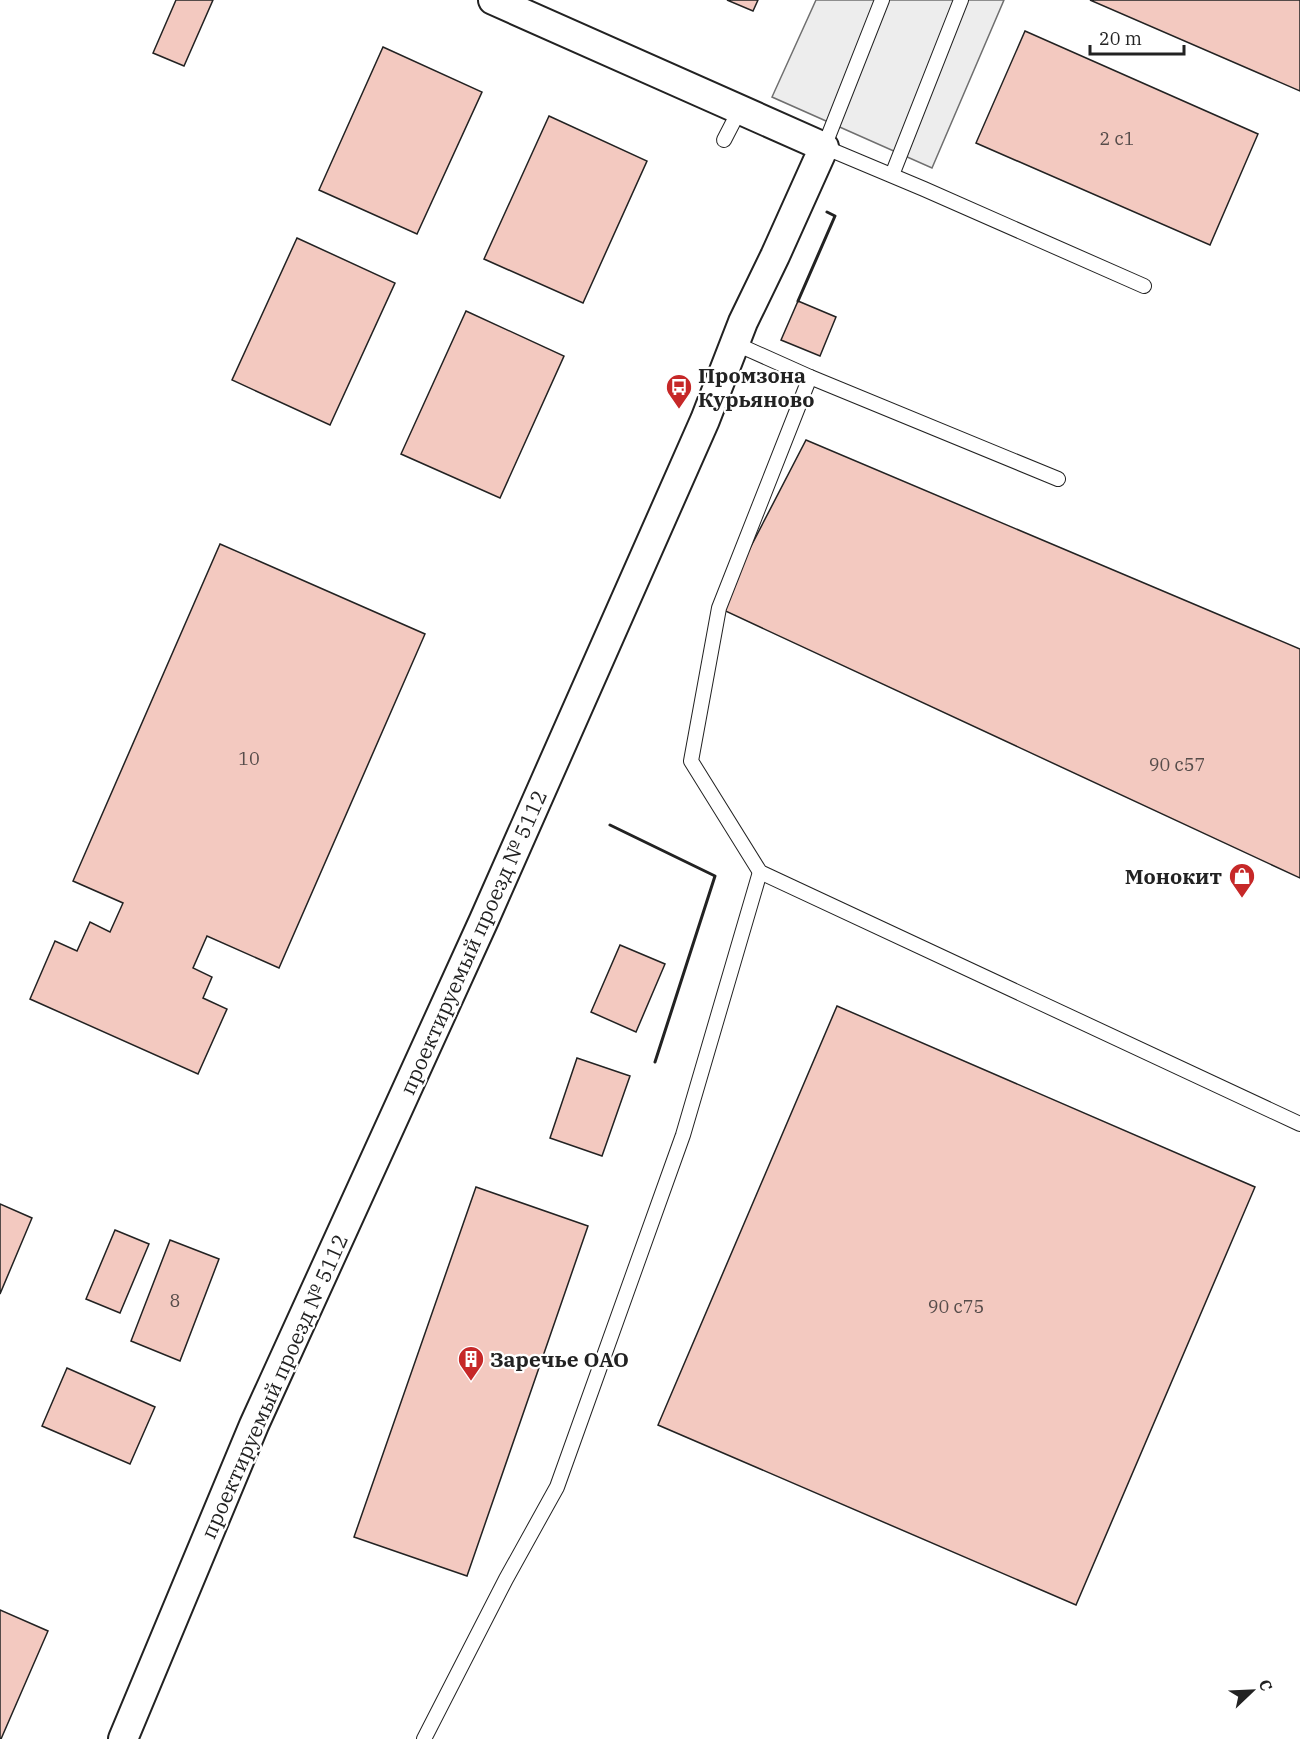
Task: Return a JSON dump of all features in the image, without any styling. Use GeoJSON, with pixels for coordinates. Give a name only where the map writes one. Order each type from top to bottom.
{"type":"FeatureCollection","features":[{"type":"Feature","properties":{"kind":"street"},"geometry":{"type":"LineString","coordinates":[[493,0],[824,147]]}},
{"type":"Feature","properties":{"kind":"street","name":"проектируемый проезд № 5112"},"geometry":{"type":"LineString","coordinates":[[123,1739],[254,1425],[508,865],[705,420],[734,343],[824,147]]}},
{"type":"Feature","properties":{"kind":"lane"},"geometry":{"type":"LineString","coordinates":[[882,0],[824,147],[1144,286]]}},
{"type":"Feature","properties":{"kind":"lane"},"geometry":{"type":"LineString","coordinates":[[892,175],[961,0]]}},
{"type":"Feature","properties":{"kind":"lane"},"geometry":{"type":"LineString","coordinates":[[724,140],[740,109]]}},
{"type":"Feature","properties":{"kind":"lane"},"geometry":{"type":"LineString","coordinates":[[734,343],[810,377],[1058,479]]}},
{"type":"Feature","properties":{"kind":"lane"},"geometry":{"type":"LineString","coordinates":[[810,377],[719,608],[691,761],[760,872],[1300,1124]]}},
{"type":"Feature","properties":{"kind":"lane"},"geometry":{"type":"LineString","coordinates":[[424,1739],[506,1579],[557,1487],[683,1135],[760,872]]}},
{"type":"Feature","properties":{"kind":"shaded area"},"geometry":{"type":"Polygon","coordinates":[[[816,0],[1004,0],[932,168],[772,97],[816,0]]]}},
{"type":"Feature","properties":{"kind":"building"},"geometry":{"type":"Polygon","coordinates":[[[176,0],[213,0],[184,66],[153,53],[176,0]]]}},
{"type":"Feature","properties":{"kind":"building"},"geometry":{"type":"Polygon","coordinates":[[[727,0],[758,0],[753,11],[727,0]]]}},
{"type":"Feature","properties":{"kind":"building"},"geometry":{"type":"Polygon","coordinates":[[[1090,0],[1300,0],[1300,91],[1090,0]]]}},
{"type":"Feature","properties":{"kind":"building"},"geometry":{"type":"Polygon","coordinates":[[[1025,31],[1258,134],[1210,245],[976,143],[1025,31]]]}},
{"type":"Feature","properties":{"kind":"building"},"geometry":{"type":"Polygon","coordinates":[[[383,47],[482,92],[417,234],[319,190],[383,47]]]}},
{"type":"Feature","properties":{"kind":"building"},"geometry":{"type":"Polygon","coordinates":[[[549,116],[647,161],[583,303],[484,259],[549,116]]]}},
{"type":"Feature","properties":{"kind":"building"},"geometry":{"type":"Polygon","coordinates":[[[297,238],[395,283],[330,425],[232,380],[297,238]]]}},
{"type":"Feature","properties":{"kind":"building"},"geometry":{"type":"Polygon","coordinates":[[[798,301],[836,317],[820,356],[781,340],[798,301]]]}},
{"type":"Feature","properties":{"kind":"building"},"geometry":{"type":"Polygon","coordinates":[[[466,311],[564,356],[500,498],[401,454],[466,311]]]}},
{"type":"Feature","properties":{"kind":"building"},"geometry":{"type":"Polygon","coordinates":[[[806,440],[1300,649],[1300,878],[719,608],[806,440]]]}},
{"type":"Feature","properties":{"kind":"building"},"geometry":{"type":"Polygon","coordinates":[[[220,544],[425,634],[279,968],[207,936],[193,968],[212,977],[203,998],[227,1009],[198,1074],[30,999],[55,941],[77,951],[90,922],[110,932],[123,903],[73,881],[220,544]]]}},
{"type":"Feature","properties":{"kind":"building"},"geometry":{"type":"Polygon","coordinates":[[[620,945],[665,964],[636,1032],[591,1012],[620,945]]]}},
{"type":"Feature","properties":{"kind":"building"},"geometry":{"type":"Polygon","coordinates":[[[837,1006],[1255,1187],[1076,1605],[658,1425],[837,1006]]]}},
{"type":"Feature","properties":{"kind":"building"},"geometry":{"type":"Polygon","coordinates":[[[577,1058],[630,1076],[602,1156],[550,1138],[577,1058]]]}},
{"type":"Feature","properties":{"kind":"building","name":"Заречье ОАО"},"geometry":{"type":"Polygon","coordinates":[[[476,1187],[588,1226],[467,1576],[354,1537],[476,1187]]]}},
{"type":"Feature","properties":{"kind":"building"},"geometry":{"type":"Polygon","coordinates":[[[0,1204],[32,1218],[0,1294],[0,1204]]]}},
{"type":"Feature","properties":{"kind":"building"},"geometry":{"type":"Polygon","coordinates":[[[115,1230],[149,1244],[120,1313],[86,1299],[115,1230]]]}},
{"type":"Feature","properties":{"kind":"building"},"geometry":{"type":"Polygon","coordinates":[[[170,1240],[219,1259],[180,1361],[131,1341],[170,1240]]]}},
{"type":"Feature","properties":{"kind":"building"},"geometry":{"type":"Polygon","coordinates":[[[67,1368],[155,1407],[130,1464],[42,1426],[67,1368]]]}},
{"type":"Feature","properties":{"kind":"building"},"geometry":{"type":"Polygon","coordinates":[[[0,1610],[48,1631],[1,1739],[0,1739],[0,1610]]]}},
{"type":"Feature","properties":{"kind":"wall"},"geometry":{"type":"LineString","coordinates":[[798,301],[835,216],[827,212]]}},
{"type":"Feature","properties":{"kind":"wall"},"geometry":{"type":"LineString","coordinates":[[610,825],[715,876],[655,1062]]}},
{"type":"Feature","properties":{"kind":"place","name":"Промзона Курьяново"},"geometry":{"type":"Point","coordinates":[679,410]}},
{"type":"Feature","properties":{"kind":"place","name":"Монокит"},"geometry":{"type":"Point","coordinates":[1242,899]}},
{"type":"Feature","properties":{"kind":"place","name":"Заречье ОАО"},"geometry":{"type":"Point","coordinates":[471,1382]}}]}
